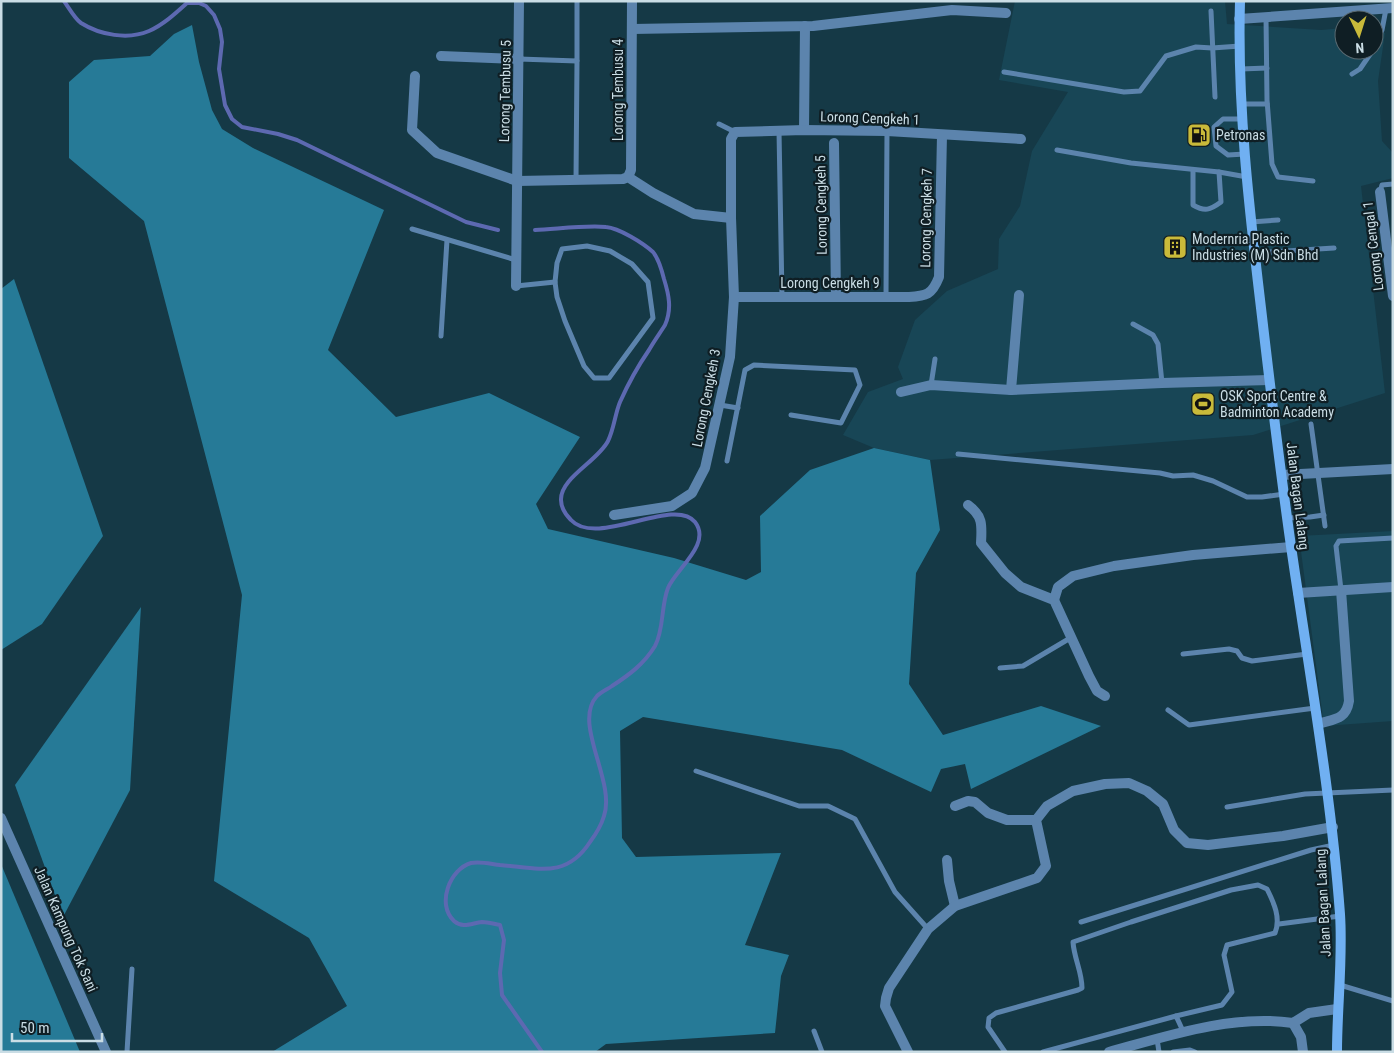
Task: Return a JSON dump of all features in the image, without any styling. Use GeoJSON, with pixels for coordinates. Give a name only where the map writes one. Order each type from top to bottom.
{"type":"FeatureCollection","features":[{"type":"Feature","properties":{"kind":"main road","name":"Jalan Bagan Lalang"},"geometry":{"type":"LineString","coordinates":[[1240,1],[1242,104],[1254,253],[1287,518],[1333,827],[1341,937],[1337,1052]]}},
{"type":"Feature","properties":{"kind":"street","name":"Lorong Tembusu 5"},"geometry":{"type":"LineString","coordinates":[[516,286],[519,1]]}},
{"type":"Feature","properties":{"kind":"street","name":"Lorong Tembusu 4"},"geometry":{"type":"LineString","coordinates":[[628,177],[631,170],[632,1]]}},
{"type":"Feature","properties":{"kind":"street"},"geometry":{"type":"LineString","coordinates":[[1239,19],[1384,7]]}},
{"type":"Feature","properties":{"kind":"street"},"geometry":{"type":"LineString","coordinates":[[632,29],[804,26],[952,10],[1006,14]]}},
{"type":"Feature","properties":{"kind":"street"},"geometry":{"type":"LineString","coordinates":[[804,26],[804,130]]}},
{"type":"Feature","properties":{"kind":"street"},"geometry":{"type":"LineString","coordinates":[[441,56],[519,58]]}},
{"type":"Feature","properties":{"kind":"street"},"geometry":{"type":"LineString","coordinates":[[415,76],[412,130],[436,153],[517,181],[623,179],[628,177],[653,193],[694,214],[731,218]]}},
{"type":"Feature","properties":{"kind":"street","name":"Lorong Cengkeh 1"},"geometry":{"type":"LineString","coordinates":[[735,132],[779,130],[886,131],[1021,139]]}},
{"type":"Feature","properties":{"kind":"street","name":"Lorong Cengkeh 3"},"geometry":{"type":"LineString","coordinates":[[614,515],[672,506],[692,493],[706,468],[730,357],[734,297],[731,139],[735,132]]}},
{"type":"Feature","properties":{"kind":"street","name":"Lorong Cengkeh 7"},"geometry":{"type":"LineString","coordinates":[[926,296],[933,290],[939,277],[942,135]]}},
{"type":"Feature","properties":{"kind":"street","name":"Lorong Cengkeh 5"},"geometry":{"type":"LineString","coordinates":[[834,143],[836,296]]}},
{"type":"Feature","properties":{"kind":"street","name":"Lorong Cengal 1"},"geometry":{"type":"LineString","coordinates":[[1380,192],[1393,296]]}},
{"type":"Feature","properties":{"kind":"street"},"geometry":{"type":"LineString","coordinates":[[1011,390],[1019,295]]}},
{"type":"Feature","properties":{"kind":"street","name":"Lorong Cengkeh 9"},"geometry":{"type":"LineString","coordinates":[[734,297],[926,296]]}},
{"type":"Feature","properties":{"kind":"street"},"geometry":{"type":"LineString","coordinates":[[901,392],[931,385],[1011,390],[1269,380]]}},
{"type":"Feature","properties":{"kind":"street"},"geometry":{"type":"LineString","coordinates":[[1282,475],[1393,469]]}},
{"type":"Feature","properties":{"kind":"street"},"geometry":{"type":"LineString","coordinates":[[968,505],[977,512],[982,527],[981,543],[1005,573],[1021,586],[1054,600],[1089,676],[1098,691],[1105,696]]}},
{"type":"Feature","properties":{"kind":"street"},"geometry":{"type":"LineString","coordinates":[[1054,600],[1058,587],[1073,576],[1114,566],[1193,555],[1291,547]]}},
{"type":"Feature","properties":{"kind":"street"},"geometry":{"type":"LineString","coordinates":[[1298,593],[1393,587]]}},
{"type":"Feature","properties":{"kind":"street"},"geometry":{"type":"LineString","coordinates":[[1318,724],[1343,715],[1348,710],[1349,701],[1341,590]]}},
{"type":"Feature","properties":{"kind":"street"},"geometry":{"type":"LineString","coordinates":[[1036,820],[1047,806],[1074,791],[1105,784],[1129,783],[1147,791],[1163,804],[1174,830],[1187,842],[1208,845],[1283,836],[1333,827]]}},
{"type":"Feature","properties":{"kind":"street"},"geometry":{"type":"LineString","coordinates":[[955,806],[975,802],[988,813],[1007,820],[1036,820]]}},
{"type":"Feature","properties":{"kind":"street","name":"Jalan Kampung Tok Sani"},"geometry":{"type":"LineString","coordinates":[[1,818],[106,1052]]}},
{"type":"Feature","properties":{"kind":"street"},"geometry":{"type":"LineString","coordinates":[[908,1052],[886,1006],[889,988],[928,929],[955,906],[1037,878],[1046,866],[1036,820]]}},
{"type":"Feature","properties":{"kind":"street"},"geometry":{"type":"LineString","coordinates":[[947,860],[955,906]]}},
{"type":"Feature","properties":{"kind":"street"},"geometry":{"type":"LineString","coordinates":[[1109,1052],[1183,1031],[1243,1022],[1273,1020],[1293,1024],[1309,1013],[1337,1009]]}},
{"type":"Feature","properties":{"kind":"street"},"geometry":{"type":"LineString","coordinates":[[1293,1024],[1301,1037],[1302,1052]]}},
{"type":"Feature","properties":{"kind":"lane"},"geometry":{"type":"LineString","coordinates":[[576,180],[577,1]]}},
{"type":"Feature","properties":{"kind":"lane"},"geometry":{"type":"LineString","coordinates":[[1210,11],[1215,97]]}},
{"type":"Feature","properties":{"kind":"lane"},"geometry":{"type":"LineString","coordinates":[[1266,17],[1267,104],[1272,164],[1278,177],[1313,181]]}},
{"type":"Feature","properties":{"kind":"lane"},"geometry":{"type":"LineString","coordinates":[[1004,72],[1124,92],[1140,91],[1166,56],[1196,47],[1240,46]]}},
{"type":"Feature","properties":{"kind":"lane"},"geometry":{"type":"LineString","coordinates":[[519,58],[577,62]]}},
{"type":"Feature","properties":{"kind":"lane"},"geometry":{"type":"LineString","coordinates":[[1352,74],[1360,69],[1366,60]]}},
{"type":"Feature","properties":{"kind":"lane"},"geometry":{"type":"LineString","coordinates":[[1241,70],[1267,68]]}},
{"type":"Feature","properties":{"kind":"lane"},"geometry":{"type":"LineString","coordinates":[[1242,104],[1267,104]]}},
{"type":"Feature","properties":{"kind":"lane"},"geometry":{"type":"LineString","coordinates":[[1243,118],[1223,119],[1214,127],[1216,146],[1228,155],[1246,154]]}},
{"type":"Feature","properties":{"kind":"lane","name":"Lorong Cengkeh 1"},"geometry":{"type":"LineString","coordinates":[[719,124],[735,132]]}},
{"type":"Feature","properties":{"kind":"lane"},"geometry":{"type":"LineString","coordinates":[[779,130],[782,298]]}},
{"type":"Feature","properties":{"kind":"lane"},"geometry":{"type":"LineString","coordinates":[[886,131],[886,297]]}},
{"type":"Feature","properties":{"kind":"lane"},"geometry":{"type":"LineString","coordinates":[[1057,150],[1131,163],[1219,172],[1247,178]]}},
{"type":"Feature","properties":{"kind":"lane"},"geometry":{"type":"LineString","coordinates":[[1193,170],[1193,205],[1201,210],[1213,208],[1222,202],[1219,172]]}},
{"type":"Feature","properties":{"kind":"lane"},"geometry":{"type":"LineString","coordinates":[[1380,192],[1382,185],[1393,184]]}},
{"type":"Feature","properties":{"kind":"lane"},"geometry":{"type":"LineString","coordinates":[[1251,222],[1278,220]]}},
{"type":"Feature","properties":{"kind":"lane"},"geometry":{"type":"LineString","coordinates":[[412,229],[516,260]]}},
{"type":"Feature","properties":{"kind":"lane"},"geometry":{"type":"LineString","coordinates":[[440,336],[447,240]]}},
{"type":"Feature","properties":{"kind":"lane"},"geometry":{"type":"LineString","coordinates":[[586,246],[610,251],[632,264],[648,282],[652,318],[609,378],[594,378],[584,366],[562,313],[555,282],[556,263],[562,249],[586,246]]}},
{"type":"Feature","properties":{"kind":"lane"},"geometry":{"type":"LineString","coordinates":[[1254,253],[1334,248]]}},
{"type":"Feature","properties":{"kind":"lane"},"geometry":{"type":"LineString","coordinates":[[516,286],[555,282]]}},
{"type":"Feature","properties":{"kind":"lane"},"geometry":{"type":"LineString","coordinates":[[1133,324],[1153,335],[1158,344],[1162,383]]}},
{"type":"Feature","properties":{"kind":"lane"},"geometry":{"type":"LineString","coordinates":[[931,385],[935,359]]}},
{"type":"Feature","properties":{"kind":"lane"},"geometry":{"type":"LineString","coordinates":[[727,461],[745,370],[754,365],[855,370],[860,386],[841,423],[791,415]]}},
{"type":"Feature","properties":{"kind":"lane"},"geometry":{"type":"LineString","coordinates":[[720,405],[738,408]]}},
{"type":"Feature","properties":{"kind":"lane"},"geometry":{"type":"LineString","coordinates":[[1311,424],[1325,526]]}},
{"type":"Feature","properties":{"kind":"lane"},"geometry":{"type":"LineString","coordinates":[[958,454],[1160,473],[1173,476],[1193,475],[1213,481],[1247,497],[1284,494]]}},
{"type":"Feature","properties":{"kind":"lane"},"geometry":{"type":"LineString","coordinates":[[1287,518],[1324,515]]}},
{"type":"Feature","properties":{"kind":"lane"},"geometry":{"type":"LineString","coordinates":[[1341,590],[1336,546],[1340,541],[1393,538]]}},
{"type":"Feature","properties":{"kind":"lane"},"geometry":{"type":"LineString","coordinates":[[1000,668],[1023,666],[1072,637]]}},
{"type":"Feature","properties":{"kind":"lane"},"geometry":{"type":"LineString","coordinates":[[1183,654],[1229,648],[1237,651],[1242,658],[1252,661],[1307,654]]}},
{"type":"Feature","properties":{"kind":"lane"},"geometry":{"type":"LineString","coordinates":[[1168,710],[1189,725],[1316,708]]}},
{"type":"Feature","properties":{"kind":"lane"},"geometry":{"type":"LineString","coordinates":[[696,770],[799,806],[828,806],[854,819],[895,892],[928,929]]}},
{"type":"Feature","properties":{"kind":"lane"},"geometry":{"type":"LineString","coordinates":[[1227,807],[1328,792],[1393,790]]}},
{"type":"Feature","properties":{"kind":"lane"},"geometry":{"type":"LineString","coordinates":[[1081,922],[1311,850],[1334,845]]}},
{"type":"Feature","properties":{"kind":"lane"},"geometry":{"type":"LineString","coordinates":[[1005,1052],[988,1026],[989,1018],[996,1013],[1082,988],[1073,942],[1231,890],[1258,885],[1267,889],[1273,901],[1279,924],[1275,933],[1227,945],[1224,955],[1232,992],[1222,1005],[1043,1052]]}},
{"type":"Feature","properties":{"kind":"lane"},"geometry":{"type":"LineString","coordinates":[[1279,924],[1340,916]]}},
{"type":"Feature","properties":{"kind":"lane"},"geometry":{"type":"LineString","coordinates":[[127,1052],[132,969]]}},
{"type":"Feature","properties":{"kind":"lane"},"geometry":{"type":"LineString","coordinates":[[1339,985],[1393,1000]]}},
{"type":"Feature","properties":{"kind":"lane"},"geometry":{"type":"LineString","coordinates":[[1176,1016],[1183,1031]]}},
{"type":"Feature","properties":{"kind":"lane"},"geometry":{"type":"LineString","coordinates":[[814,1031],[822,1052]]}},
{"type":"Feature","properties":{"kind":"lane"},"geometry":{"type":"LineString","coordinates":[[1157,1038],[1159,1052]]}},
{"type":"Feature","properties":{"kind":"lane"},"geometry":{"type":"LineString","coordinates":[[1173,1052],[1190,1050],[1195,1052]]}},
{"type":"Feature","properties":{"kind":"shaded area"},"geometry":{"type":"Polygon","coordinates":[[[1015,1],[1225,1],[1227,24],[1321,30],[1334,29],[1334,60],[1381,60],[1378,81],[1382,141],[1393,153],[1393,178],[1361,186],[1385,393],[1253,435],[930,460],[874,448],[843,435],[868,392],[903,379],[898,367],[915,320],[947,291],[998,269],[999,239],[1020,206],[1032,151],[1068,92],[999,80],[1015,1]]]}},
{"type":"Feature","properties":{"kind":"shaded area"},"geometry":{"type":"Polygon","coordinates":[[[192,25],[199,62],[212,110],[222,129],[253,148],[384,210],[328,350],[396,417],[489,393],[580,437],[536,504],[548,529],[674,558],[746,580],[761,572],[760,516],[810,470],[874,448],[930,460],[940,530],[916,573],[909,684],[943,735],[1041,706],[1101,726],[971,789],[965,764],[941,769],[931,792],[842,750],[643,717],[620,731],[622,838],[636,857],[781,853],[745,945],[789,955],[781,976],[775,1033],[606,1044],[595,1052],[272,1052],[347,1006],[309,938],[214,881],[242,595],[144,221],[69,158],[69,82],[94,60],[150,56],[174,34],[192,25]]]}},
{"type":"Feature","properties":{"kind":"shaded area"},"geometry":{"type":"Polygon","coordinates":[[[14,279],[103,536],[42,624],[1,650],[1,289],[14,279]]]}},
{"type":"Feature","properties":{"kind":"shaded area"},"geometry":{"type":"Polygon","coordinates":[[[1393,531],[1393,721],[1324,726],[1299,536],[1393,531]]]}},
{"type":"Feature","properties":{"kind":"shaded area"},"geometry":{"type":"Polygon","coordinates":[[[141,607],[130,790],[63,917],[15,785],[141,607]]]}},
{"type":"Feature","properties":{"kind":"shaded area"},"geometry":{"type":"Polygon","coordinates":[[[1,864],[80,1052],[1,1052],[1,864]]]}},
{"type":"Feature","properties":{"kind":"waterway"},"geometry":{"type":"LineString","coordinates":[[64,1],[81,23],[97,31],[123,36],[149,31],[187,3],[199,3],[206,6],[214,15],[220,29],[222,42],[219,69],[225,105],[232,119],[242,127],[297,140],[466,222],[498,230]]}},
{"type":"Feature","properties":{"kind":"waterway"},"geometry":{"type":"LineString","coordinates":[[535,230],[606,227],[631,236],[649,248],[655,255],[662,272],[669,302],[665,325],[626,389],[618,407],[608,441],[596,456],[573,477],[562,492],[561,503],[564,511],[571,520],[583,527],[616,526],[670,515],[685,516],[695,522],[699,530],[696,548],[668,588],[660,633],[655,646],[636,669],[600,693],[591,707],[589,721],[591,737],[604,786],[606,802],[603,820],[592,839],[581,854],[571,862],[561,866],[539,869],[482,862],[471,863],[457,872],[448,888],[446,906],[454,921],[461,925],[482,922],[500,925],[504,940],[500,973],[502,995],[542,1052]]}},
{"type":"Feature","properties":{"kind":"place","name":"Petronas"},"geometry":{"type":"Point","coordinates":[1199,135]}},
{"type":"Feature","properties":{"kind":"place","name":"Modernria Plastic Industries (M) Sdn Bhd"},"geometry":{"type":"Point","coordinates":[1175,247]}},
{"type":"Feature","properties":{"kind":"place","name":"OSK Sport Centre & Badminton Academy"},"geometry":{"type":"Point","coordinates":[1203,404]}}]}
